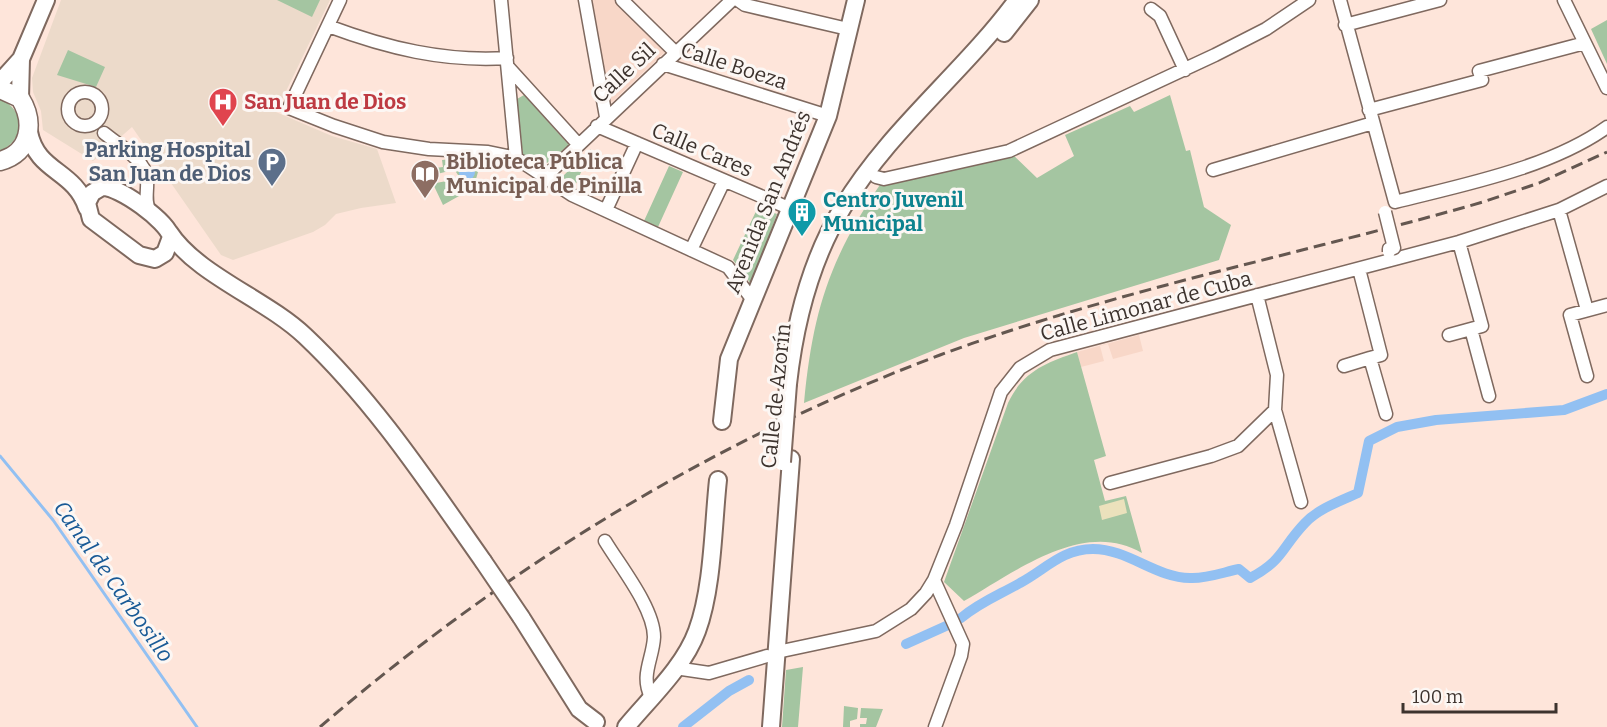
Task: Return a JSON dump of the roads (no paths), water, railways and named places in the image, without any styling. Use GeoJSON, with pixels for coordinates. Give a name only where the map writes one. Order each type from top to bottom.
{"type":"FeatureCollection","features":[{"type":"Feature","properties":{"kind":"main road"},"geometry":{"type":"LineString","coordinates":[[0,82],[21,59],[46,0]]}},
{"type":"Feature","properties":{"kind":"main road","name":"Avenida San Andrés"},"geometry":{"type":"LineString","coordinates":[[722,421],[729,359],[828,116],[856,0]]}},
{"type":"Feature","properties":{"kind":"main road","name":"Calle de Azorín"},"geometry":{"type":"LineString","coordinates":[[771,727],[772,654],[792,383],[801,307],[811,274],[843,207],[889,146],[963,66],[1017,0]]}},
{"type":"Feature","properties":{"kind":"main road","name":"Calle de Azorín"},"geometry":{"type":"LineString","coordinates":[[792,383],[817,284],[832,248],[876,177],[976,67],[1030,0]]}},
{"type":"Feature","properties":{"kind":"main road"},"geometry":{"type":"LineString","coordinates":[[21,59],[20,98],[30,120],[29,132],[34,151],[73,182],[95,223],[139,255],[150,259],[170,255],[192,258]]}},
{"type":"Feature","properties":{"kind":"main road"},"geometry":{"type":"LineString","coordinates":[[0,89],[20,98]]}},
{"type":"Feature","properties":{"kind":"main road"},"geometry":{"type":"LineString","coordinates":[[4,160],[18,152],[29,132]]}},
{"type":"Feature","properties":{"kind":"main road"},"geometry":{"type":"LineString","coordinates":[[4,160],[40,158]]}},
{"type":"Feature","properties":{"kind":"main road"},"geometry":{"type":"LineString","coordinates":[[73,182],[113,188],[124,195],[150,214],[169,232],[179,248],[265,305],[303,334],[340,370],[380,417],[483,561],[579,709],[606,726],[651,697],[675,668],[697,631],[709,573],[718,480]]}},
{"type":"Feature","properties":{"kind":"main road"},"geometry":{"type":"LineString","coordinates":[[87,208],[89,197],[102,187]]}},
{"type":"Feature","properties":{"kind":"main road"},"geometry":{"type":"LineString","coordinates":[[161,257],[169,249],[169,232]]}},
{"type":"Feature","properties":{"kind":"main road","name":"Calle de Azorín"},"geometry":{"type":"LineString","coordinates":[[762,727],[772,654]]}},
{"type":"Feature","properties":{"kind":"street"},"geometry":{"type":"LineString","coordinates":[[340,0],[289,108],[382,142],[429,149],[488,152],[516,158],[572,195],[728,267],[752,299]]}},
{"type":"Feature","properties":{"kind":"street"},"geometry":{"type":"LineString","coordinates":[[501,0],[516,158]]}},
{"type":"Feature","properties":{"kind":"street"},"geometry":{"type":"LineString","coordinates":[[585,0],[602,121]]}},
{"type":"Feature","properties":{"kind":"street","name":"Calle Boeza"},"geometry":{"type":"LineString","coordinates":[[622,0],[675,52]]}},
{"type":"Feature","properties":{"kind":"street","name":"Calle Sil"},"geometry":{"type":"LineString","coordinates":[[545,177],[732,0]]}},
{"type":"Feature","properties":{"kind":"street"},"geometry":{"type":"LineString","coordinates":[[738,0],[745,5],[848,29]]}},
{"type":"Feature","properties":{"kind":"street"},"geometry":{"type":"LineString","coordinates":[[876,177],[884,179],[1009,151],[1185,70],[1266,28],[1309,0]]}},
{"type":"Feature","properties":{"kind":"street"},"geometry":{"type":"LineString","coordinates":[[1340,0],[1395,202],[1503,174],[1559,152],[1607,127]]}},
{"type":"Feature","properties":{"kind":"street"},"geometry":{"type":"LineString","coordinates":[[1345,25],[1440,0]]}},
{"type":"Feature","properties":{"kind":"street"},"geometry":{"type":"LineString","coordinates":[[1564,0],[1607,88]]}},
{"type":"Feature","properties":{"kind":"street"},"geometry":{"type":"LineString","coordinates":[[1151,9],[1160,16],[1185,70]]}},
{"type":"Feature","properties":{"kind":"street"},"geometry":{"type":"LineString","coordinates":[[328,26],[390,48],[508,63],[578,144]]}},
{"type":"Feature","properties":{"kind":"street"},"geometry":{"type":"LineString","coordinates":[[1369,110],[1482,80],[1479,70],[1586,43]]}},
{"type":"Feature","properties":{"kind":"street","name":"Calle Boeza"},"geometry":{"type":"LineString","coordinates":[[663,64],[828,116]]}},
{"type":"Feature","properties":{"kind":"street","name":"Calle Cares"},"geometry":{"type":"LineString","coordinates":[[602,121],[637,143],[791,209]]}},
{"type":"Feature","properties":{"kind":"street"},"geometry":{"type":"LineString","coordinates":[[94,123],[141,165],[147,181],[146,199],[150,214]]}},
{"type":"Feature","properties":{"kind":"street"},"geometry":{"type":"LineString","coordinates":[[1213,170],[1372,123]]}},
{"type":"Feature","properties":{"kind":"street"},"geometry":{"type":"LineString","coordinates":[[606,210],[637,143]]}},
{"type":"Feature","properties":{"kind":"street"},"geometry":{"type":"LineString","coordinates":[[124,195],[138,193],[147,181]]}},
{"type":"Feature","properties":{"kind":"street"},"geometry":{"type":"LineString","coordinates":[[691,250],[724,181]]}},
{"type":"Feature","properties":{"kind":"street","name":"Calle Limonar de Cuba"},"geometry":{"type":"LineString","coordinates":[[675,668],[709,673],[772,654],[876,631],[911,609],[934,580],[956,525],[1001,392],[1020,368],[1050,350],[1459,242],[1559,210],[1607,186]]}},
{"type":"Feature","properties":{"kind":"street"},"geometry":{"type":"LineString","coordinates":[[1559,210],[1587,310]]}},
{"type":"Feature","properties":{"kind":"street"},"geometry":{"type":"LineString","coordinates":[[1385,212],[1394,248],[1389,249],[1389,252]]}},
{"type":"Feature","properties":{"kind":"street"},"geometry":{"type":"LineString","coordinates":[[1449,335],[1482,326],[1459,242]]}},
{"type":"Feature","properties":{"kind":"street"},"geometry":{"type":"LineString","coordinates":[[1344,366],[1382,355],[1359,269]]}},
{"type":"Feature","properties":{"kind":"street"},"geometry":{"type":"LineString","coordinates":[[1257,295],[1277,375],[1275,410],[1302,502]]}},
{"type":"Feature","properties":{"kind":"street"},"geometry":{"type":"LineString","coordinates":[[1587,376],[1570,315],[1607,305]]}},
{"type":"Feature","properties":{"kind":"street"},"geometry":{"type":"LineString","coordinates":[[1471,329],[1489,396]]}},
{"type":"Feature","properties":{"kind":"street"},"geometry":{"type":"LineString","coordinates":[[1370,358],[1386,414]]}},
{"type":"Feature","properties":{"kind":"street"},"geometry":{"type":"LineString","coordinates":[[1110,483],[1211,456],[1238,446],[1275,410]]}},
{"type":"Feature","properties":{"kind":"street"},"geometry":{"type":"LineString","coordinates":[[605,541],[649,613],[654,638],[646,669],[651,697]]}},
{"type":"Feature","properties":{"kind":"street"},"geometry":{"type":"LineString","coordinates":[[934,580],[963,644],[962,656],[935,727]]}},
{"type":"Feature","properties":{"kind":"water"},"geometry":{"type":"Polygon","coordinates":[[[467,164],[473,166],[475,172],[473,178],[467,180],[461,178],[459,172],[461,166],[467,164]]]}},
{"type":"Feature","properties":{"kind":"waterway"},"geometry":{"type":"LineString","coordinates":[[961,618],[982,603],[1063,556],[1082,550],[1106,550],[1178,577],[1202,577],[1239,569],[1250,578],[1270,565],[1310,518],[1358,493],[1369,441],[1397,427],[1436,420],[1564,410],[1607,394]]}},
{"type":"Feature","properties":{"kind":"waterway","name":"Canal de Carbosillo"},"geometry":{"type":"LineString","coordinates":[[0,456],[53,520],[197,727]]}},
{"type":"Feature","properties":{"kind":"waterway"},"geometry":{"type":"LineString","coordinates":[[906,644],[946,626]]}},
{"type":"Feature","properties":{"kind":"waterway"},"geometry":{"type":"LineString","coordinates":[[683,727],[729,691],[749,680]]}},
{"type":"Feature","properties":{"kind":"railway"},"geometry":{"type":"LineString","coordinates":[[320,727],[390,669],[537,562],[613,514],[692,469],[773,427],[855,389],[940,355],[1074,311],[1483,202],[1539,183],[1607,152]]}},
{"type":"Feature","properties":{"kind":"place","name":"San Juan de Dios"},"geometry":{"type":"Point","coordinates":[223,128]}},
{"type":"Feature","properties":{"kind":"place","name":"Parking Hospital San Juan de Dios"},"geometry":{"type":"Point","coordinates":[272,188]}},
{"type":"Feature","properties":{"kind":"place","name":"Biblioteca Pública Municipal de Pinilla"},"geometry":{"type":"Point","coordinates":[425,200]}},
{"type":"Feature","properties":{"kind":"place","name":"Centro Juvenil Municipal"},"geometry":{"type":"Point","coordinates":[802,238]}}]}
